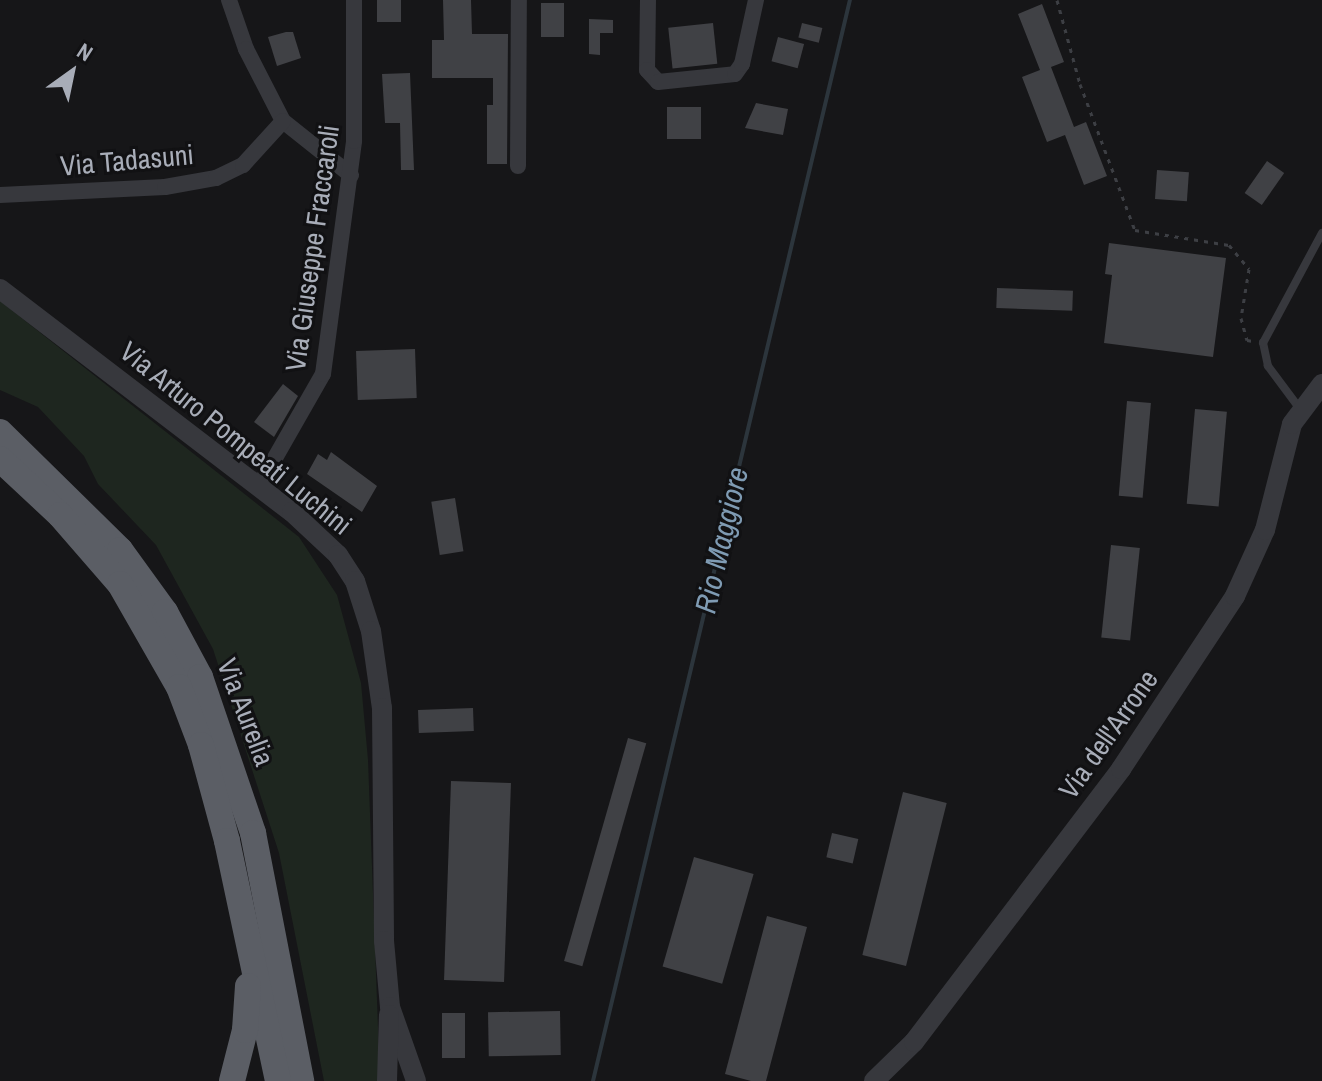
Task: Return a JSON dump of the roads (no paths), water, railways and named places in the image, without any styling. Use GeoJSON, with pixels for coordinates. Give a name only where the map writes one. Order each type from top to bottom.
{"type":"FeatureCollection","features":[{"type":"Feature","properties":{"kind":"highway","name":"Via Aurelia"},"geometry":{"type":"LineString","coordinates":[[0,432],[120,550],[165,612],[200,677],[253,833],[301,1081]]}},
{"type":"Feature","properties":{"kind":"highway","name":"Via Aurelia"},"geometry":{"type":"LineString","coordinates":[[0,459],[92,550],[147,626],[201,745],[236,880],[278,1081]]}},
{"type":"Feature","properties":{"kind":"highway"},"geometry":{"type":"LineString","coordinates":[[232,1081],[248,1002],[233,900],[236,880]]}},
{"type":"Feature","properties":{"kind":"street"},"geometry":{"type":"LineString","coordinates":[[229,0],[246,49],[283,121],[351,175]]}},
{"type":"Feature","properties":{"kind":"street","name":"Via Giuseppe Fraccaroli"},"geometry":{"type":"LineString","coordinates":[[259,486],[323,374],[351,175],[357,101],[354,0]]}},
{"type":"Feature","properties":{"kind":"street"},"geometry":{"type":"LineString","coordinates":[[518,166],[519,0]]}},
{"type":"Feature","properties":{"kind":"street"},"geometry":{"type":"LineString","coordinates":[[648,0],[649,78],[718,79],[735,74],[742,64],[756,0]]}},
{"type":"Feature","properties":{"kind":"street","name":"Via Tadasuni"},"geometry":{"type":"LineString","coordinates":[[0,195],[165,187],[216,178],[243,165],[283,121]]}},
{"type":"Feature","properties":{"kind":"street","name":"Via Arturo Pompeati Luchini"},"geometry":{"type":"LineString","coordinates":[[0,289],[259,486],[343,561],[371,631],[382,708],[384,941],[390,1007],[387,1081]]}},
{"type":"Feature","properties":{"kind":"street","name":"Via dell'Arrone"},"geometry":{"type":"LineString","coordinates":[[876,1081],[1121,769],[1235,596],[1262,539],[1286,442],[1300,410],[1322,384]]}},
{"type":"Feature","properties":{"kind":"street","name":"Via Arturo Pompeati Luchini"},"geometry":{"type":"LineString","coordinates":[[390,1007],[416,1081]]}},
{"type":"Feature","properties":{"kind":"street","name":"Via Arturo Pompeati Luchini"},"geometry":{"type":"LineString","coordinates":[[405,1051],[423,1081]]}},
{"type":"Feature","properties":{"kind":"lane"},"geometry":{"type":"LineString","coordinates":[[1300,410],[1268,366],[1263,343],[1322,233]]}},
{"type":"Feature","properties":{"kind":"waterway","name":"Rio Maggiore"},"geometry":{"type":"LineString","coordinates":[[593,1081],[850,0]]}}]}
